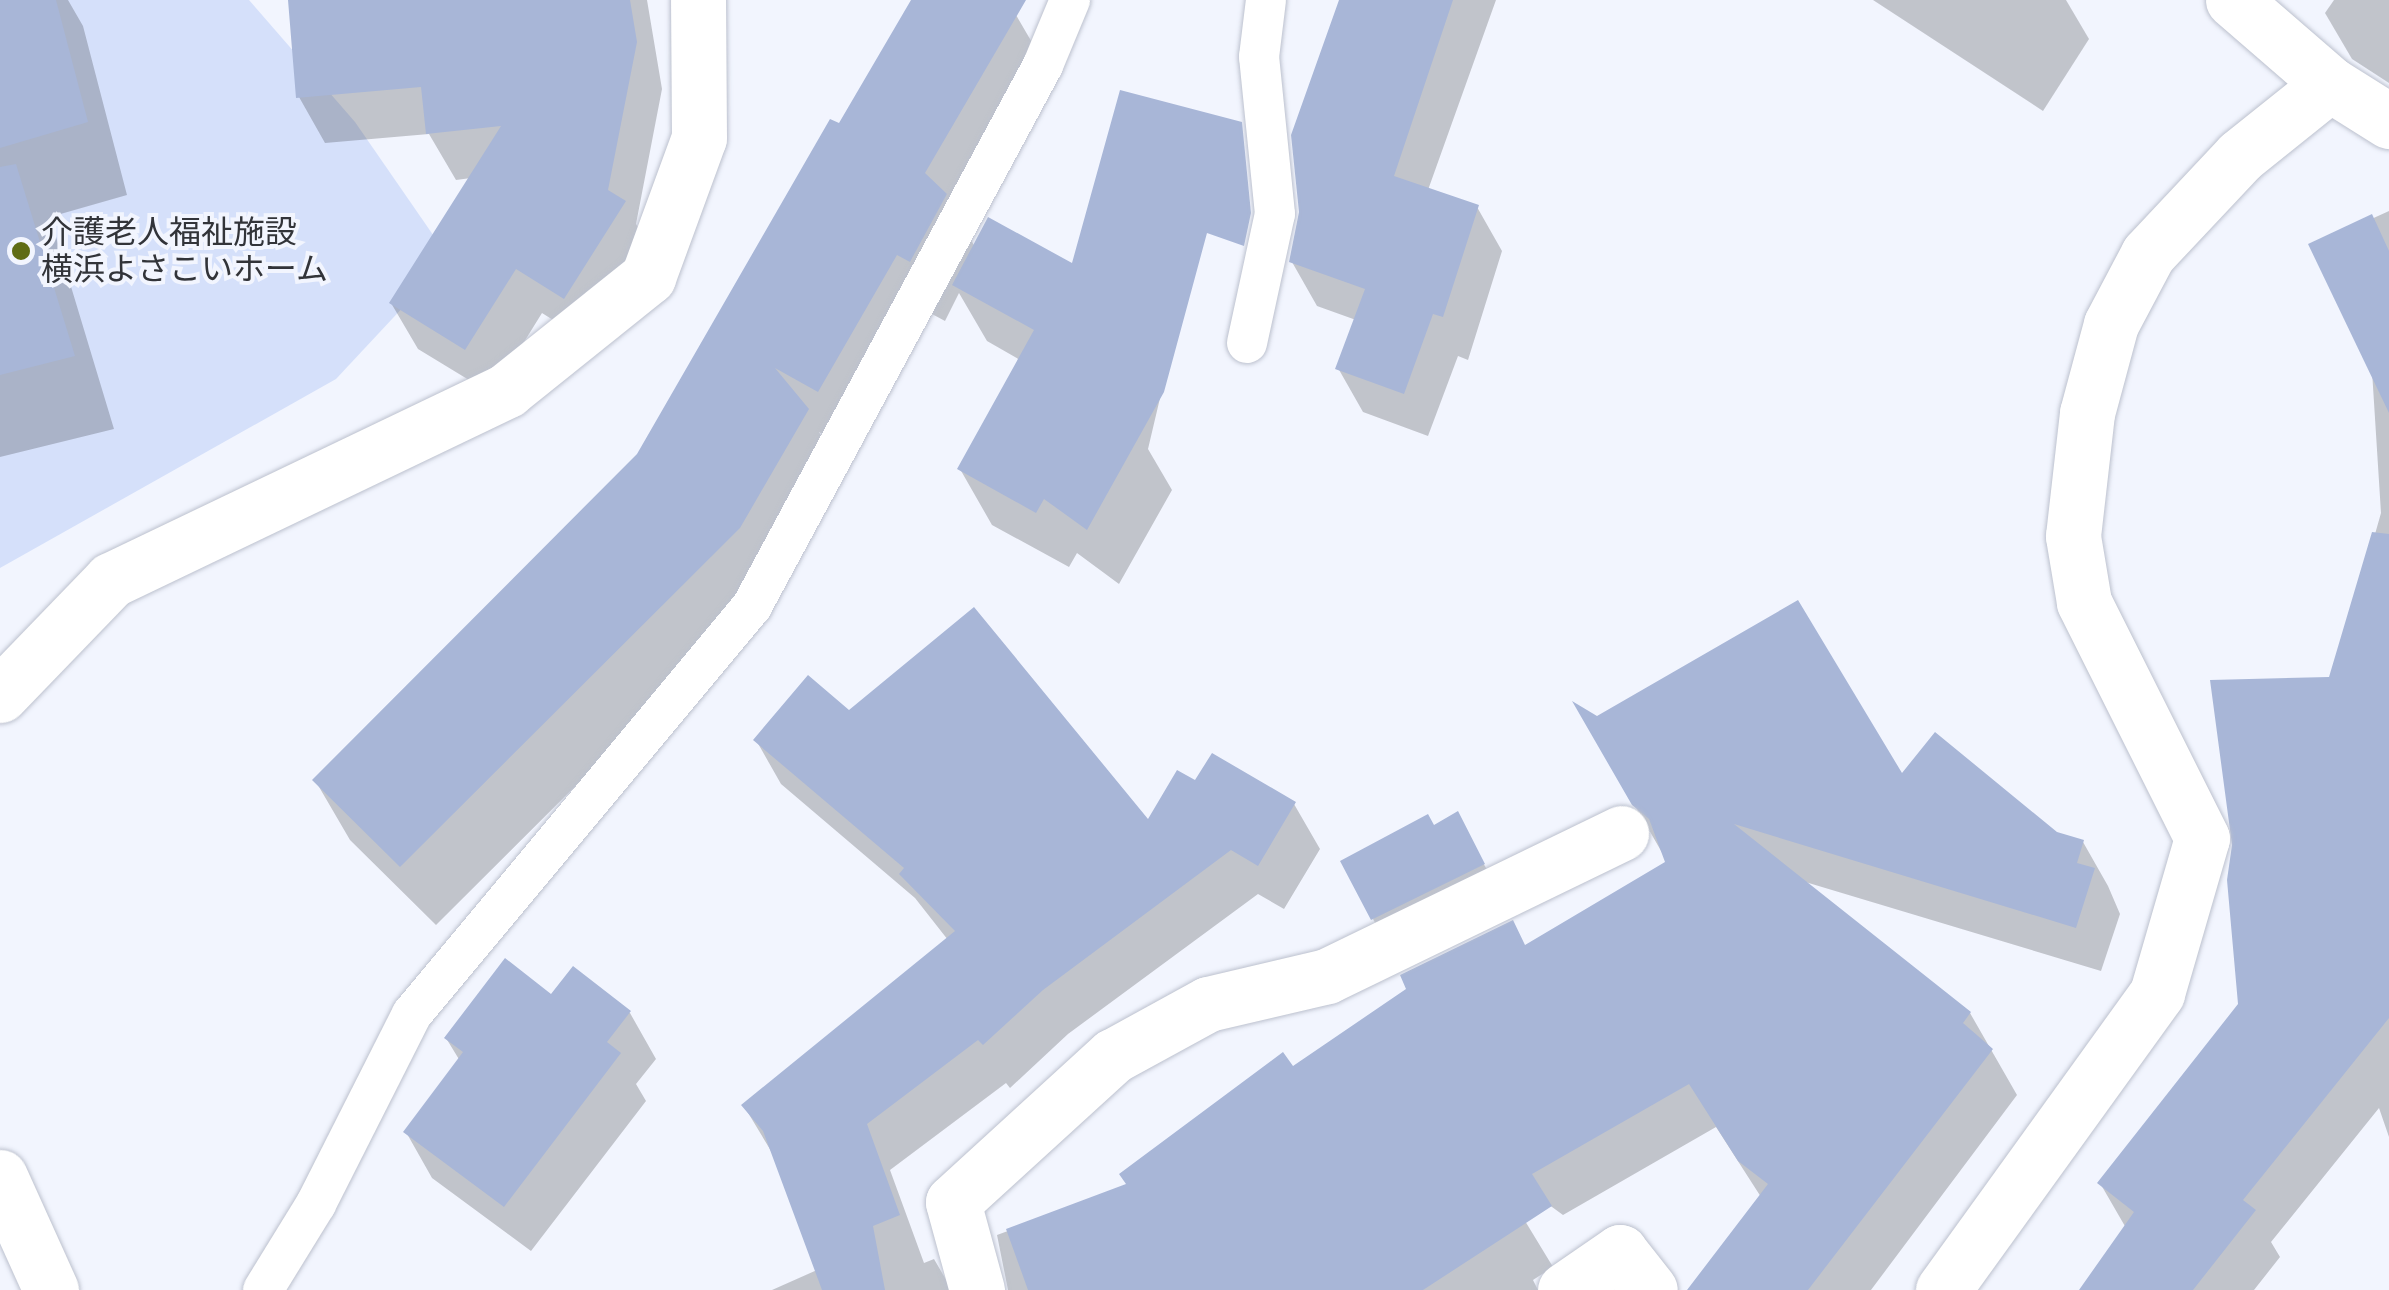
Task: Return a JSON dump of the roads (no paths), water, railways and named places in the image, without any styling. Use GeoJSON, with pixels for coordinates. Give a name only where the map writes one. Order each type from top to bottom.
{"type":"FeatureCollection","features":[{"type":"Feature","properties":{"kind":"street"},"geometry":{"type":"LineString","coordinates":[[0,695],[111,580],[507,390],[648,277],[699,138],[698,0]]}},
{"type":"Feature","properties":{"kind":"street"},"geometry":{"type":"LineString","coordinates":[[2253,7],[2330,84],[2389,121]]}},
{"type":"Feature","properties":{"kind":"street"},"geometry":{"type":"LineString","coordinates":[[1943,1290],[2157,992],[2202,838],[2084,602],[2073,536],[2086,413],[2111,324],[2148,254],[2240,156],[2330,84]]}},
{"type":"Feature","properties":{"kind":"street"},"geometry":{"type":"LineString","coordinates":[[977,1290],[952,1202],[1113,1056],[1208,1004],[1327,976],[1621,833]]}},
{"type":"Feature","properties":{"kind":"street"},"geometry":{"type":"LineString","coordinates":[[0,1177],[51,1290]]}},
{"type":"Feature","properties":{"kind":"street"},"geometry":{"type":"LineString","coordinates":[[1565,1290],[1620,1252],[1650,1290]]}},
{"type":"Feature","properties":{"kind":"lane"},"geometry":{"type":"LineString","coordinates":[[264,1290],[316,1204],[412,1014],[752,606],[1043,65],[1070,0]]}},
{"type":"Feature","properties":{"kind":"lane"},"geometry":{"type":"LineString","coordinates":[[1247,342],[1276,214],[1259,57],[1266,0]]}},
{"type":"Feature","properties":{"kind":"place","name":"介護老人福祉施設 横浜よさこいホーム"},"geometry":{"type":"Point","coordinates":[21,251]}}]}
